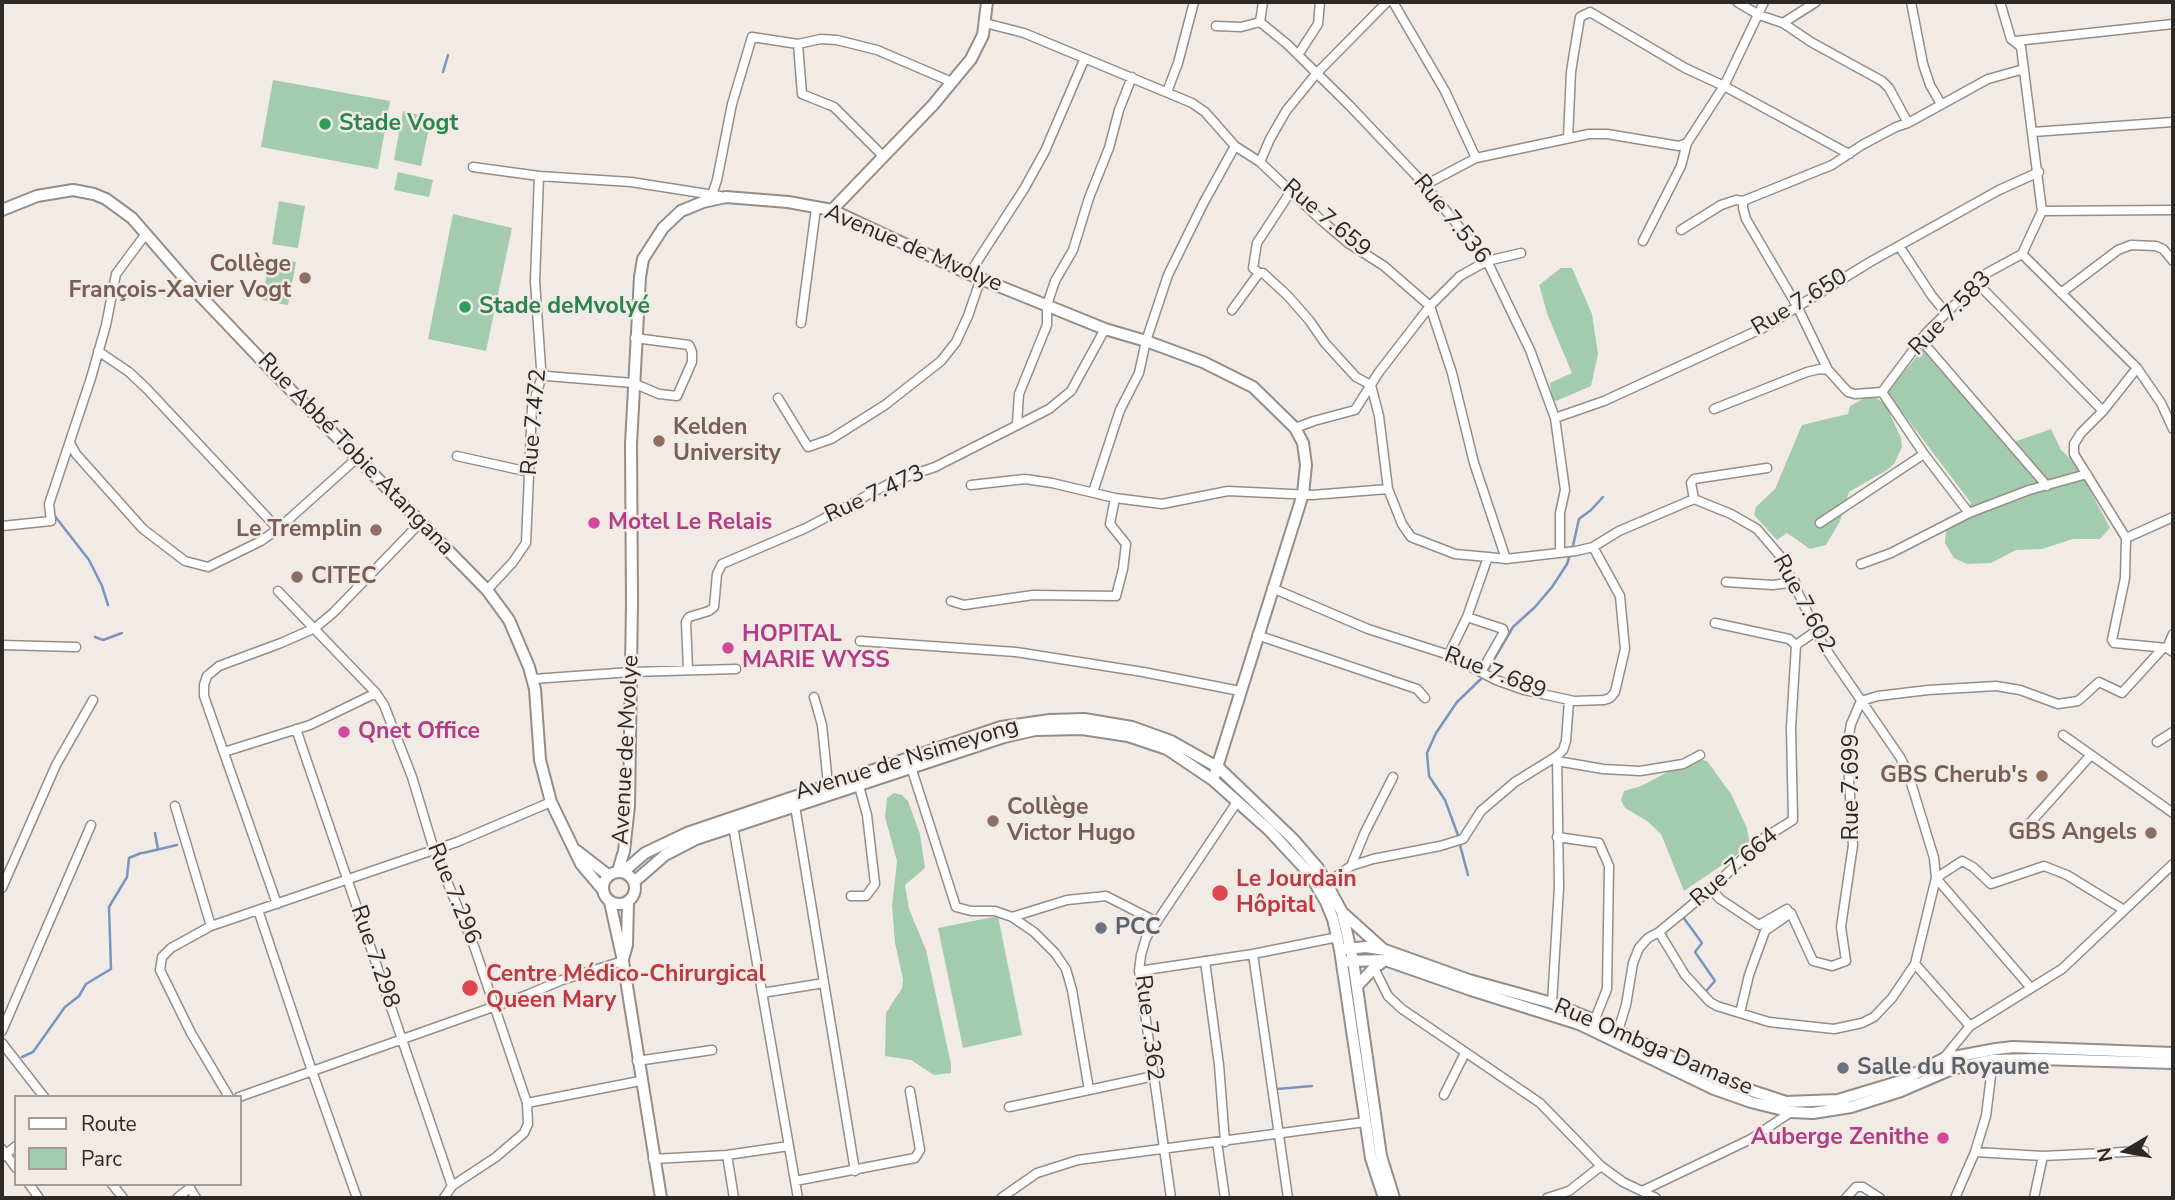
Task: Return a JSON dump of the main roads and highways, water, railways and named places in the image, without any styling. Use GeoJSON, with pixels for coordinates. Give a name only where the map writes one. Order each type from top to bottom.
{"type":"FeatureCollection","features":[{"type":"Feature","properties":{"kind":"main road"},"geometry":{"type":"LineString","coordinates":[[832,210],[971,60],[979,47],[987,2]]}},
{"type":"Feature","properties":{"kind":"main road","name":"Rue Abbé Tobie Atangana"},"geometry":{"type":"LineString","coordinates":[[2,210],[49,193],[84,191],[106,199],[132,218],[356,458],[486,590],[517,635],[533,679],[540,760],[551,802],[586,872],[603,890]]}},
{"type":"Feature","properties":{"kind":"main road","name":"Avenue de Mvolye"},"geometry":{"type":"LineString","coordinates":[[616,873],[624,851],[629,806],[631,486],[639,277],[643,259],[653,241],[681,211],[726,197],[788,202],[832,210],[969,274],[1105,329],[1203,362],[1252,387],[1295,428],[1303,443],[1306,465],[1303,494],[1257,635],[1219,768],[1213,779]]}},
{"type":"Feature","properties":{"kind":"main road","name":"Avenue de Nsimeyong"},"geometry":{"type":"LineString","coordinates":[[616,873],[645,853],[676,837],[1000,727],[1067,719],[1116,723],[1150,732],[1219,768],[1305,852],[1327,883],[1342,912],[1371,1158],[1384,1198]]}},
{"type":"Feature","properties":{"kind":"main road","name":"Avenue de Nsimeyong"},"geometry":{"type":"LineString","coordinates":[[634,882],[665,855],[689,842],[733,826],[1019,733],[1082,729],[1112,732],[1148,741],[1185,760],[1213,779],[1309,873],[1326,902],[1345,949]]}},
{"type":"Feature","properties":{"kind":"main road"},"geometry":{"type":"LineString","coordinates":[[574,849],[634,882],[635,892],[628,902],[623,961]]}},
{"type":"Feature","properties":{"kind":"main road"},"geometry":{"type":"LineString","coordinates":[[616,873],[603,884],[603,890],[610,902],[623,961],[640,1081],[661,1198]]}},
{"type":"Feature","properties":{"kind":"main road"},"geometry":{"type":"LineString","coordinates":[[610,902],[620,905],[628,902]]}},
{"type":"Feature","properties":{"kind":"main road"},"geometry":{"type":"LineString","coordinates":[[1342,912],[1385,955],[1357,986]]}},
{"type":"Feature","properties":{"kind":"main road","name":"Rue Ombga Damase"},"geometry":{"type":"LineString","coordinates":[[1345,949],[1366,947],[1471,990],[1580,1024],[1618,1031],[1719,1080],[1786,1101],[1838,1100],[1901,1081],[1943,1059],[2013,1047],[2173,1053]]}},
{"type":"Feature","properties":{"kind":"main road","name":"Rue Ombga Damase"},"geometry":{"type":"LineString","coordinates":[[1347,961],[1385,955],[1552,1003],[1714,1089],[1791,1112],[1851,1107],[1902,1091],[1952,1069],[1993,1060],[2173,1063]]}},
{"type":"Feature","properties":{"kind":"main road","name":"Avenue de Nsimeyong"},"geometry":{"type":"LineString","coordinates":[[1347,961],[1357,986],[1381,1156],[1394,1198]]}},
{"type":"Feature","properties":{"kind":"waterway"},"geometry":{"type":"LineString","coordinates":[[443,72],[448,55]]}},
{"type":"Feature","properties":{"kind":"waterway"},"geometry":{"type":"LineString","coordinates":[[1572,550],[1579,519],[1603,497]]}},
{"type":"Feature","properties":{"kind":"waterway"},"geometry":{"type":"LineString","coordinates":[[54,515],[89,560],[108,605]]}},
{"type":"Feature","properties":{"kind":"waterway"},"geometry":{"type":"LineString","coordinates":[[1486,673],[1513,627],[1552,587],[1570,555]]}},
{"type":"Feature","properties":{"kind":"waterway"},"geometry":{"type":"LineString","coordinates":[[95,637],[103,640],[122,633]]}},
{"type":"Feature","properties":{"kind":"waterway"},"geometry":{"type":"LineString","coordinates":[[1459,838],[1445,800],[1429,776],[1427,753],[1436,733],[1457,702],[1483,677]]}},
{"type":"Feature","properties":{"kind":"waterway"},"geometry":{"type":"LineString","coordinates":[[155,833],[158,849]]}},
{"type":"Feature","properties":{"kind":"waterway"},"geometry":{"type":"LineString","coordinates":[[143,853],[177,845]]}},
{"type":"Feature","properties":{"kind":"waterway"},"geometry":{"type":"LineString","coordinates":[[1460,845],[1468,875]]}},
{"type":"Feature","properties":{"kind":"waterway"},"geometry":{"type":"LineString","coordinates":[[22,1057],[33,1052],[65,1007],[79,996],[86,984],[111,969],[109,907],[127,877],[129,858],[141,853]]}},
{"type":"Feature","properties":{"kind":"waterway"},"geometry":{"type":"LineString","coordinates":[[1683,917],[1702,943],[1695,952],[1715,981],[1707,990]]}},
{"type":"Feature","properties":{"kind":"waterway"},"geometry":{"type":"LineString","coordinates":[[1277,1089],[1312,1086]]}},
{"type":"Feature","properties":{"kind":"place","name":"Stade Vogt"},"geometry":{"type":"Point","coordinates":[325,124]}},
{"type":"Feature","properties":{"kind":"place","name":"Collège François-Xavier Vogt"},"geometry":{"type":"Point","coordinates":[305,278]}},
{"type":"Feature","properties":{"kind":"place","name":"Stade deMvolyé"},"geometry":{"type":"Point","coordinates":[465,307]}},
{"type":"Feature","properties":{"kind":"place","name":"Kelden University"},"geometry":{"type":"Point","coordinates":[659,441]}},
{"type":"Feature","properties":{"kind":"place","name":"Motel Le Relais"},"geometry":{"type":"Point","coordinates":[594,523]}},
{"type":"Feature","properties":{"kind":"place","name":"Le Tremplin"},"geometry":{"type":"Point","coordinates":[376,530]}},
{"type":"Feature","properties":{"kind":"place","name":"CITEC"},"geometry":{"type":"Point","coordinates":[297,577]}},
{"type":"Feature","properties":{"kind":"place","name":"HOPITAL MARIE WYSS"},"geometry":{"type":"Point","coordinates":[728,648]}},
{"type":"Feature","properties":{"kind":"place","name":"Qnet Office"},"geometry":{"type":"Point","coordinates":[344,732]}},
{"type":"Feature","properties":{"kind":"place","name":"GBS Cherub's"},"geometry":{"type":"Point","coordinates":[2042,776]}},
{"type":"Feature","properties":{"kind":"place","name":"Collège Victor Hugo"},"geometry":{"type":"Point","coordinates":[993,821]}},
{"type":"Feature","properties":{"kind":"place","name":"GBS Angels"},"geometry":{"type":"Point","coordinates":[2151,833]}},
{"type":"Feature","properties":{"kind":"place","name":"Le Jourdain Hôpital"},"geometry":{"type":"Point","coordinates":[1220,893]}},
{"type":"Feature","properties":{"kind":"place","name":"PCC"},"geometry":{"type":"Point","coordinates":[1101,928]}},
{"type":"Feature","properties":{"kind":"place","name":"Centre Médico-Chirurgical Queen Mary"},"geometry":{"type":"Point","coordinates":[470,988]}},
{"type":"Feature","properties":{"kind":"place","name":"Salle du Royaume"},"geometry":{"type":"Point","coordinates":[1843,1068]}},
{"type":"Feature","properties":{"kind":"place","name":"Auberge Zenithe"},"geometry":{"type":"Point","coordinates":[1943,1138]}}]}
